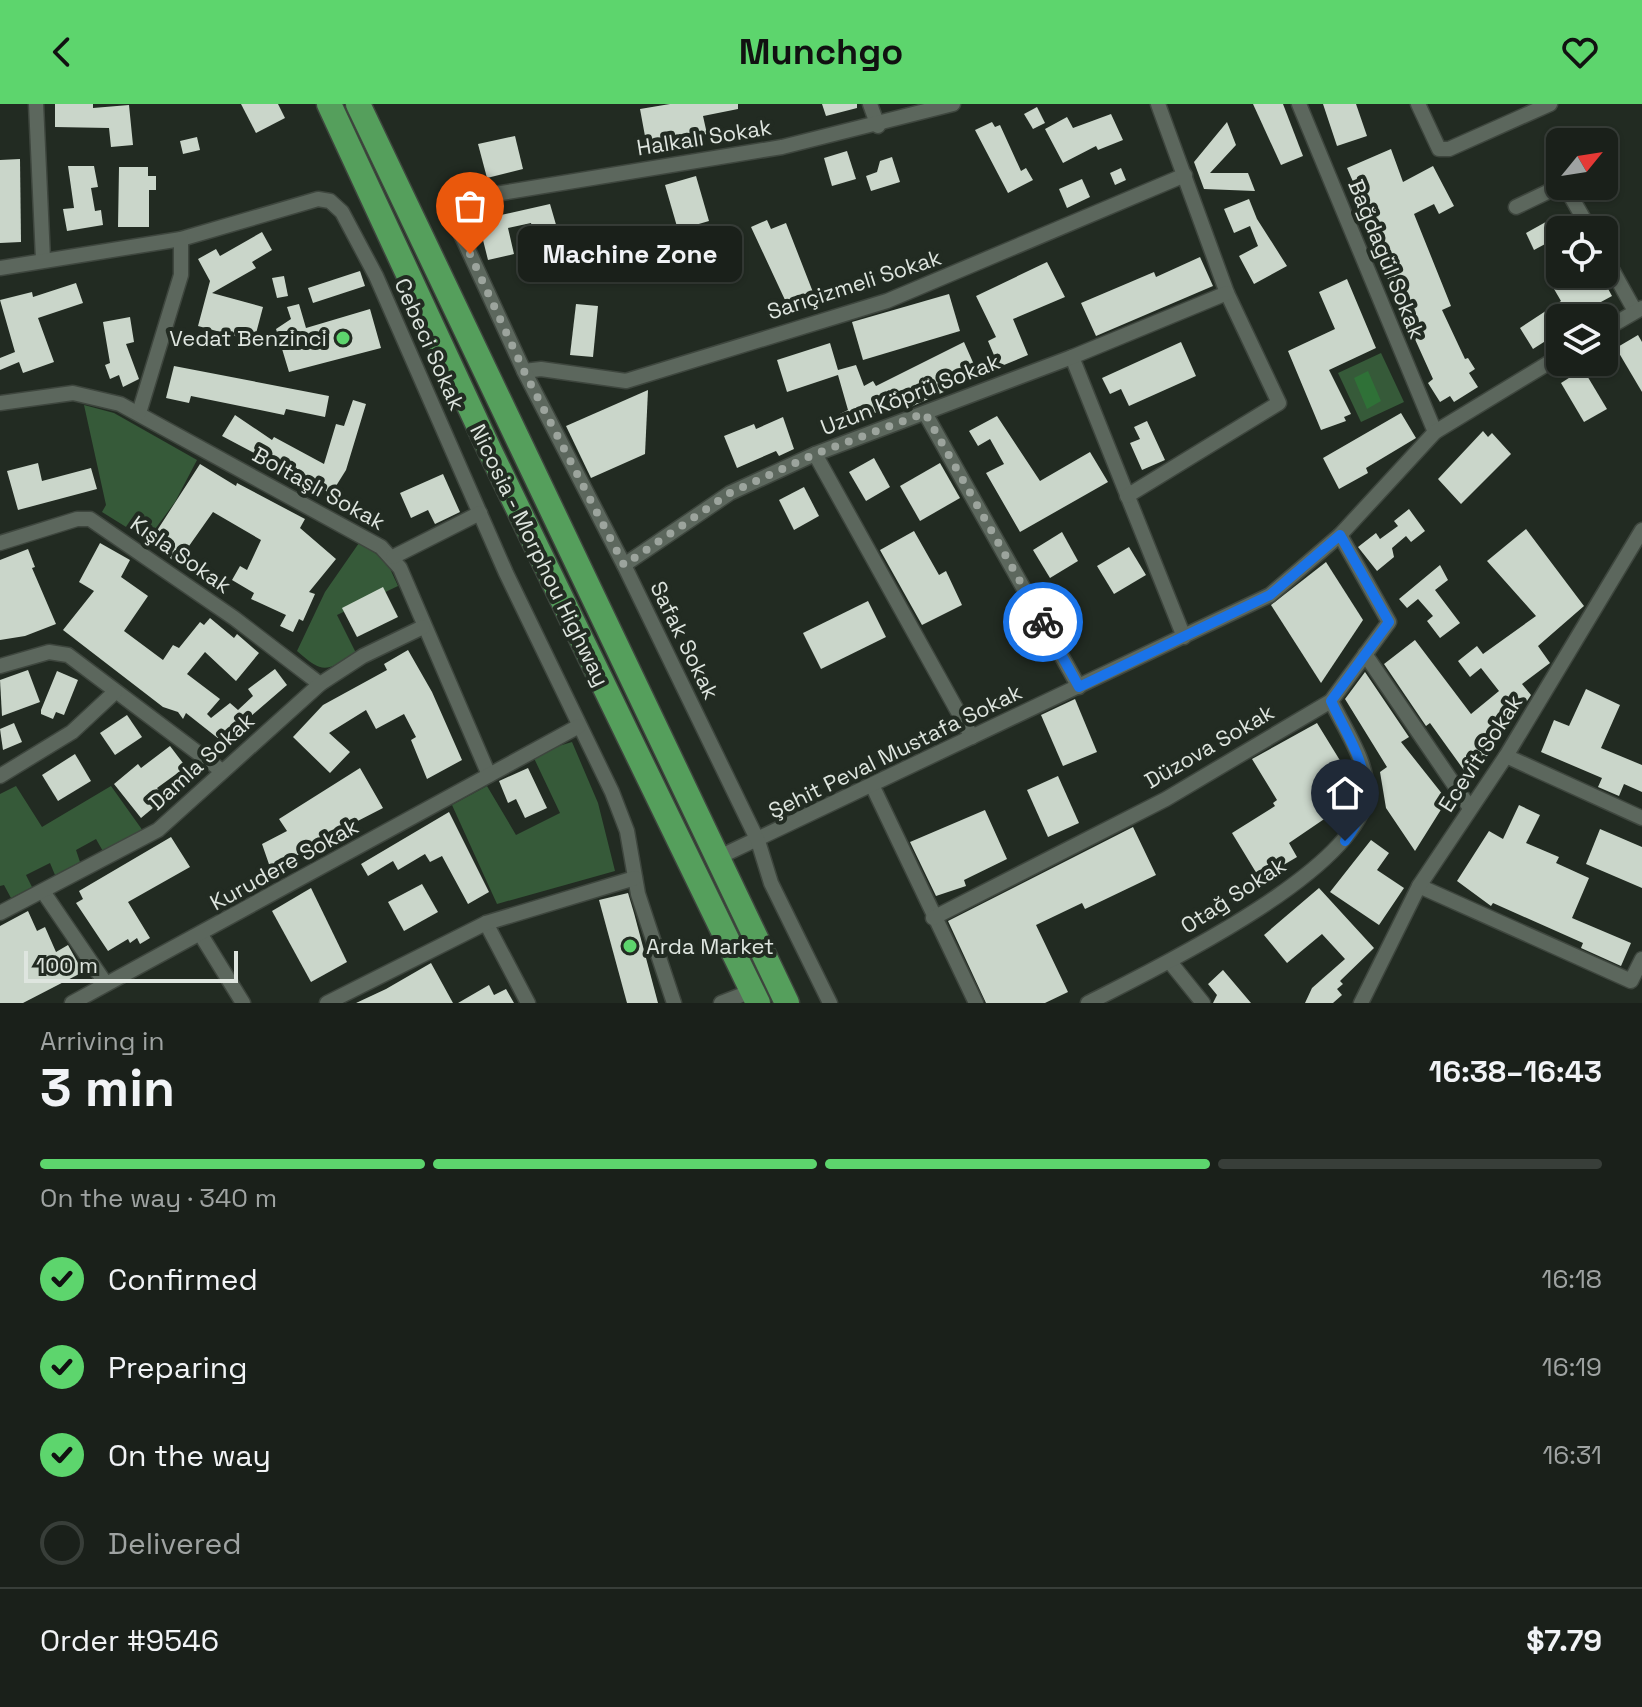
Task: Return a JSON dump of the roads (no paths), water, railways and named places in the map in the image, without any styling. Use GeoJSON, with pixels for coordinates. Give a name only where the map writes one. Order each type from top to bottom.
{"type":"FeatureCollection","features":[{"type":"Feature","properties":{"kind":"highway","name":"Nicosia - Morphou Highway"},"geometry":{"type":"LineString","coordinates":[[329,104],[476,422],[755,997]]}},
{"type":"Feature","properties":{"kind":"highway","name":"Nicosia - Morphou Highway"},"geometry":{"type":"LineString","coordinates":[[358,104],[715,859],[787,1003]]}},
{"type":"Feature","properties":{"kind":"street"},"geometry":{"type":"LineString","coordinates":[[36,104],[43,259]]}},
{"type":"Feature","properties":{"kind":"street"},"geometry":{"type":"LineString","coordinates":[[870,104],[878,126]]}},
{"type":"Feature","properties":{"kind":"street","name":"Halkalı Sokak"},"geometry":{"type":"LineString","coordinates":[[462,210],[483,196],[782,147],[878,126],[953,104]]}},
{"type":"Feature","properties":{"kind":"street"},"geometry":{"type":"LineString","coordinates":[[1127,496],[1279,403],[1227,293],[1158,104]]}},
{"type":"Feature","properties":{"kind":"street","name":"Bağdagül Sokak"},"geometry":{"type":"LineString","coordinates":[[1299,104],[1435,432]]}},
{"type":"Feature","properties":{"kind":"street"},"geometry":{"type":"LineString","coordinates":[[1418,104],[1439,149],[1449,149],[1550,104]]}},
{"type":"Feature","properties":{"kind":"street","name":"Sarıçizmeli Sokak"},"geometry":{"type":"LineString","coordinates":[[524,371],[541,369],[626,381],[887,301],[1185,175]]}},
{"type":"Feature","properties":{"kind":"street"},"geometry":{"type":"LineString","coordinates":[[1516,207],[1546,193]]}},
{"type":"Feature","properties":{"kind":"street","name":"Cebeci Sokak"},"geometry":{"type":"LineString","coordinates":[[0,268],[181,239],[318,199],[330,201],[342,212],[376,276],[480,513],[620,811],[635,878],[674,1003]]}},
{"type":"Feature","properties":{"kind":"street","name":"Safak Sokak"},"geometry":{"type":"LineString","coordinates":[[462,210],[458,228],[524,371],[624,565],[758,841],[771,883],[830,1003]]}},
{"type":"Feature","properties":{"kind":"street"},"geometry":{"type":"LineString","coordinates":[[139,413],[181,275],[181,239]]}},
{"type":"Feature","properties":{"kind":"street"},"geometry":{"type":"LineString","coordinates":[[1618,277],[1639,309],[1618,322]]}},
{"type":"Feature","properties":{"kind":"street","name":"Uzun Köprü Sokak"},"geometry":{"type":"LineString","coordinates":[[624,565],[730,493],[815,454],[1072,357],[1227,293]]}},
{"type":"Feature","properties":{"kind":"street"},"geometry":{"type":"LineString","coordinates":[[1072,357],[1184,637]]}},
{"type":"Feature","properties":{"kind":"street","name":"Şehit Peval Mustafa Sokak"},"geometry":{"type":"LineString","coordinates":[[715,859],[1270,595],[1340,535],[1435,432],[1546,365]]}},
{"type":"Feature","properties":{"kind":"street","name":"Boltaşlı Sokak"},"geometry":{"type":"LineString","coordinates":[[0,403],[83,394],[139,413],[393,557],[489,775]]}},
{"type":"Feature","properties":{"kind":"street"},"geometry":{"type":"LineString","coordinates":[[925,413],[1079,687]]}},
{"type":"Feature","properties":{"kind":"street"},"geometry":{"type":"LineString","coordinates":[[815,454],[972,737]]}},
{"type":"Feature","properties":{"kind":"street"},"geometry":{"type":"LineString","coordinates":[[393,557],[480,513]]}},
{"type":"Feature","properties":{"kind":"street","name":"Kışla Sokak"},"geometry":{"type":"LineString","coordinates":[[0,543],[77,519],[96,522],[234,618],[320,684]]}},
{"type":"Feature","properties":{"kind":"street","name":"Ecevit Sokak"},"geometry":{"type":"LineString","coordinates":[[1361,1003],[1419,886],[1506,756],[1642,530]]}},
{"type":"Feature","properties":{"kind":"street","name":"Düzova Sokak"},"geometry":{"type":"LineString","coordinates":[[933,918],[1166,799],[1331,701],[1389,622],[1340,535]]}},
{"type":"Feature","properties":{"kind":"street","name":"Damla Sokak"},"geometry":{"type":"LineString","coordinates":[[0,913],[44,893],[158,830],[320,684],[363,656],[423,627]]}},
{"type":"Feature","properties":{"kind":"street"},"geometry":{"type":"LineString","coordinates":[[0,666],[59,652],[76,659],[115,692],[222,771]]}},
{"type":"Feature","properties":{"kind":"street"},"geometry":{"type":"LineString","coordinates":[[1365,654],[1470,808]]}},
{"type":"Feature","properties":{"kind":"street"},"geometry":{"type":"LineString","coordinates":[[0,776],[72,732],[115,692]]}},
{"type":"Feature","properties":{"kind":"street","name":"Otağ Sokak"},"geometry":{"type":"LineString","coordinates":[[1088,1003],[1170,962],[1281,893],[1345,841],[1362,819],[1367,794],[1364,770],[1331,701]]}},
{"type":"Feature","properties":{"kind":"street","name":"Kurudere Sokak"},"geometry":{"type":"LineString","coordinates":[[72,1003],[579,726]]}},
{"type":"Feature","properties":{"kind":"street"},"geometry":{"type":"LineString","coordinates":[[1506,756],[1642,818]]}},
{"type":"Feature","properties":{"kind":"street"},"geometry":{"type":"LineString","coordinates":[[872,785],[976,1003]]}},
{"type":"Feature","properties":{"kind":"street"},"geometry":{"type":"LineString","coordinates":[[327,1003],[486,923],[635,878]]}},
{"type":"Feature","properties":{"kind":"street"},"geometry":{"type":"LineString","coordinates":[[1419,886],[1631,981],[1642,959]]}},
{"type":"Feature","properties":{"kind":"street"},"geometry":{"type":"LineString","coordinates":[[44,893],[106,984]]}},
{"type":"Feature","properties":{"kind":"street"},"geometry":{"type":"LineString","coordinates":[[486,923],[528,1003]]}},
{"type":"Feature","properties":{"kind":"street"},"geometry":{"type":"LineString","coordinates":[[201,935],[243,1003]]}},
{"type":"Feature","properties":{"kind":"street"},"geometry":{"type":"LineString","coordinates":[[1170,962],[1203,1003]]}},
{"type":"Feature","properties":{"kind":"street"},"geometry":{"type":"LineString","coordinates":[[721,1003],[755,997]]}},
{"type":"Feature","properties":{"kind":"place","name":"Machine Zone"},"geometry":{"type":"Point","coordinates":[470,254]}},
{"type":"Feature","properties":{"kind":"place","name":"Vedat Benzinci"},"geometry":{"type":"Point","coordinates":[343,338]}},
{"type":"Feature","properties":{"kind":"place","name":"Arda Market"},"geometry":{"type":"Point","coordinates":[630,946]}}]}
